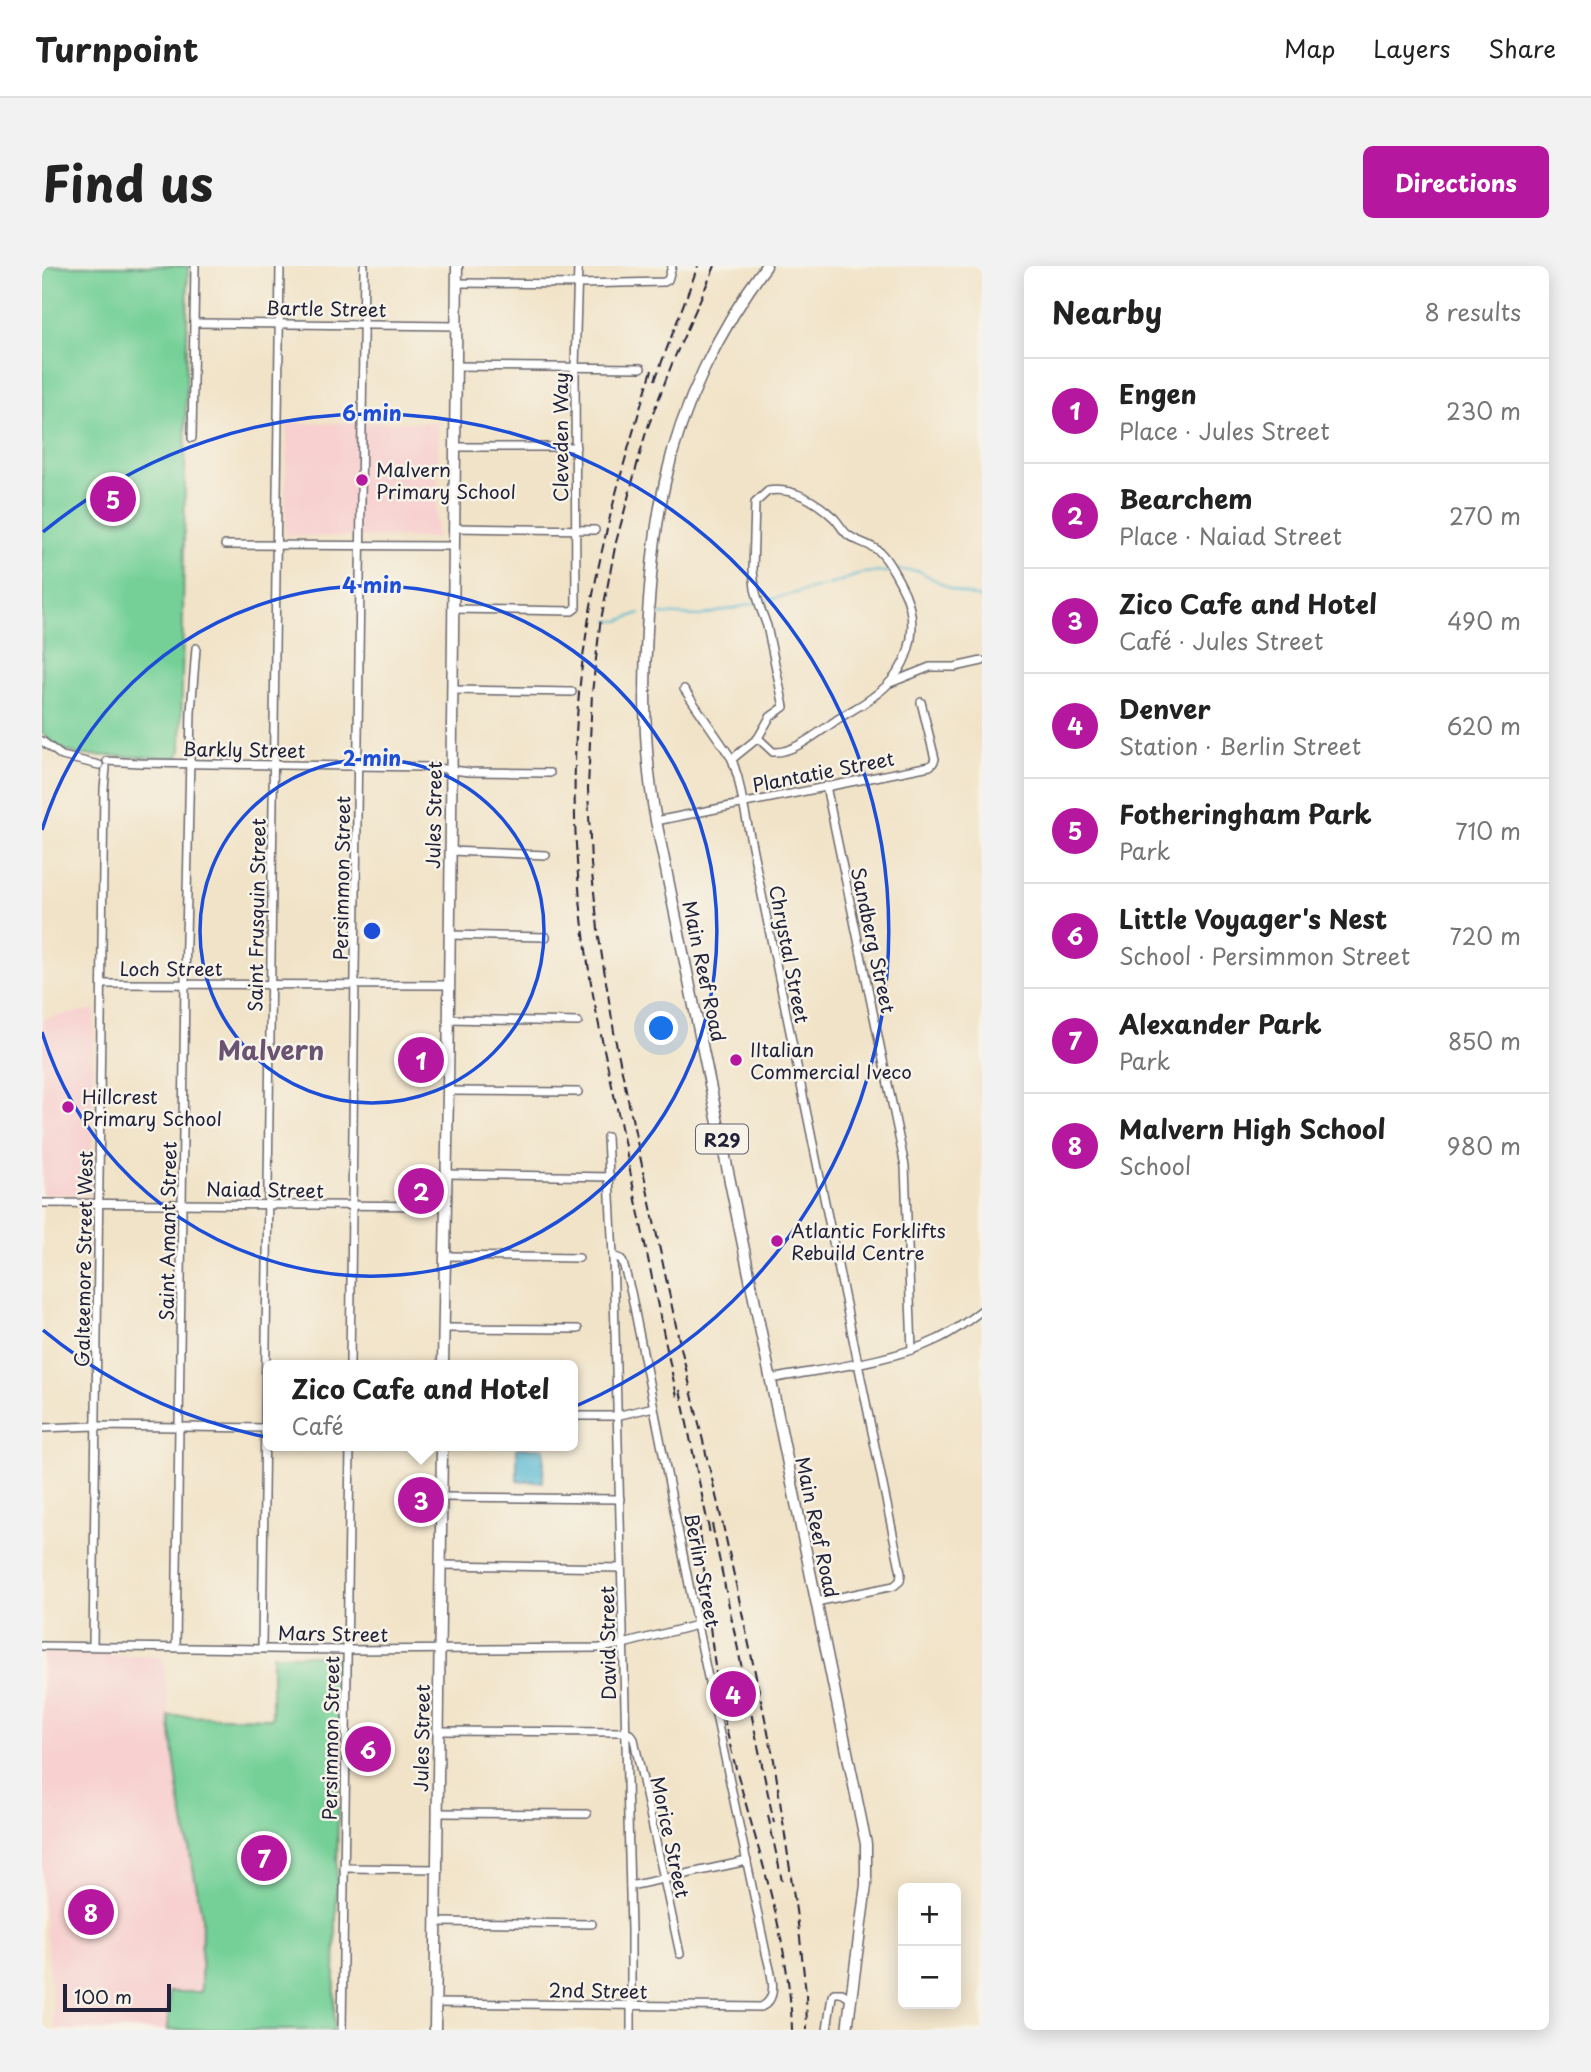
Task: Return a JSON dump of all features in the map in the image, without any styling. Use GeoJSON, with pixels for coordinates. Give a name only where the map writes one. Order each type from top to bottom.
{"type":"FeatureCollection","features":[{"type":"Feature","properties":{"kind":"main road","name":"Jules Street"},"geometry":{"type":"LineString","coordinates":[[443,1360],[457,266]]}},
{"type":"Feature","properties":{"kind":"main road","name":"Main Reef Road"},"geometry":{"type":"LineString","coordinates":[[766,266],[715,346],[673,454],[660,509],[649,595],[644,706],[647,759],[656,821],[867,1855],[866,1885],[847,2030]]}},
{"type":"Feature","properties":{"kind":"main road","name":"Jules Street"},"geometry":{"type":"LineString","coordinates":[[435,2030],[442,1451]]}},
{"type":"Feature","properties":{"kind":"street"},"geometry":{"type":"LineString","coordinates":[[192,438],[195,266]]}},
{"type":"Feature","properties":{"kind":"street","name":"Saint Frusquin Street"},"geometry":{"type":"LineString","coordinates":[[267,1360],[279,266]]}},
{"type":"Feature","properties":{"kind":"street","name":"Persimmon Street"},"geometry":{"type":"LineString","coordinates":[[350,1360],[364,266]]}},
{"type":"Feature","properties":{"kind":"street","name":"Cleveden Way"},"geometry":{"type":"LineString","coordinates":[[453,609],[572,611],[576,608],[575,367],[578,266]]}},
{"type":"Feature","properties":{"kind":"street"},"geometry":{"type":"LineString","coordinates":[[456,283],[578,284],[667,281],[672,266]]}},
{"type":"Feature","properties":{"kind":"street","name":"Bartle Street"},"geometry":{"type":"LineString","coordinates":[[194,323],[457,326]]}},
{"type":"Feature","properties":{"kind":"street"},"geometry":{"type":"LineString","coordinates":[[456,366],[641,368]]}},
{"type":"Feature","properties":{"kind":"street"},"geometry":{"type":"LineString","coordinates":[[455,447],[576,447]]}},
{"type":"Feature","properties":{"kind":"street"},"geometry":{"type":"LineString","coordinates":[[732,758],[758,738],[768,720],[783,709],[785,704],[753,570],[754,506],[768,491],[779,490],[805,497],[835,519],[848,535],[876,549],[887,560],[906,597],[912,616],[910,651],[897,674],[875,696],[794,746],[775,752],[758,738]]}},
{"type":"Feature","properties":{"kind":"street"},"geometry":{"type":"LineString","coordinates":[[454,528],[595,530]]}},
{"type":"Feature","properties":{"kind":"street"},"geometry":{"type":"LineString","coordinates":[[225,545],[454,546]]}},
{"type":"Feature","properties":{"kind":"street","name":"Saint Amant Street"},"geometry":{"type":"LineString","coordinates":[[176,1647],[191,712],[196,648]]}},
{"type":"Feature","properties":{"kind":"street"},"geometry":{"type":"LineString","coordinates":[[889,683],[930,667],[955,667],[982,661]]}},
{"type":"Feature","properties":{"kind":"street","name":"Chrystal Street"},"geometry":{"type":"LineString","coordinates":[[684,689],[732,758],[744,803],[901,1569],[900,1581],[894,1586],[816,1602]]}},
{"type":"Feature","properties":{"kind":"street"},"geometry":{"type":"LineString","coordinates":[[452,690],[572,692]]}},
{"type":"Feature","properties":{"kind":"street","name":"Plantatie Street"},"geometry":{"type":"LineString","coordinates":[[656,821],[930,766],[935,759],[921,702]]}},
{"type":"Feature","properties":{"kind":"street","name":"Barkly Street"},"geometry":{"type":"LineString","coordinates":[[42,741],[62,756],[104,764],[358,766],[550,773]]}},
{"type":"Feature","properties":{"kind":"street","name":"Galteemore Street West"},"geometry":{"type":"LineString","coordinates":[[93,1646],[104,764]]}},
{"type":"Feature","properties":{"kind":"street","name":"Sandberg Street"},"geometry":{"type":"LineString","coordinates":[[826,786],[905,1166],[912,1350]]}},
{"type":"Feature","properties":{"kind":"street"},"geometry":{"type":"LineString","coordinates":[[450,851],[546,855]]}},
{"type":"Feature","properties":{"kind":"street"},"geometry":{"type":"LineString","coordinates":[[449,935],[546,937]]}},
{"type":"Feature","properties":{"kind":"street","name":"Loch Street"},"geometry":{"type":"LineString","coordinates":[[103,984],[449,985]]}},
{"type":"Feature","properties":{"kind":"street"},"geometry":{"type":"LineString","coordinates":[[448,1019],[578,1022]]}},
{"type":"Feature","properties":{"kind":"street"},"geometry":{"type":"LineString","coordinates":[[448,1091],[578,1091]]}},
{"type":"Feature","properties":{"kind":"street","name":"Berlin Street"},"geometry":{"type":"LineString","coordinates":[[607,1137],[613,1256],[621,1259],[625,1268],[773,1984],[771,1999],[761,2007]]}},
{"type":"Feature","properties":{"kind":"street"},"geometry":{"type":"LineString","coordinates":[[446,1174],[611,1177]]}},
{"type":"Feature","properties":{"kind":"street","name":"Naiad Street"},"geometry":{"type":"LineString","coordinates":[[42,1203],[446,1206]]}},
{"type":"Feature","properties":{"kind":"street"},"geometry":{"type":"LineString","coordinates":[[445,1256],[579,1258]]}},
{"type":"Feature","properties":{"kind":"street","name":"David Street"},"geometry":{"type":"LineString","coordinates":[[613,1256],[630,1886],[631,2030]]}},
{"type":"Feature","properties":{"kind":"street"},"geometry":{"type":"LineString","coordinates":[[770,1379],[912,1350],[940,1339],[982,1310]]}},
{"type":"Feature","properties":{"kind":"street"},"geometry":{"type":"LineString","coordinates":[[444,1328],[578,1329]]}},
{"type":"Feature","properties":{"kind":"street"},"geometry":{"type":"LineString","coordinates":[[578,1416],[617,1416],[654,1408]]}},
{"type":"Feature","properties":{"kind":"street"},"geometry":{"type":"LineString","coordinates":[[42,1428],[263,1428]]}},
{"type":"Feature","properties":{"kind":"street","name":"Saint Frusquin Street"},"geometry":{"type":"LineString","coordinates":[[262,1648],[266,1451]]}},
{"type":"Feature","properties":{"kind":"street","name":"Persimmon Street"},"geometry":{"type":"LineString","coordinates":[[342,2030],[349,1451]]}},
{"type":"Feature","properties":{"kind":"street"},"geometry":{"type":"LineString","coordinates":[[442,1497],[620,1499]]}},
{"type":"Feature","properties":{"kind":"street"},"geometry":{"type":"LineString","coordinates":[[441,1565],[621,1567]]}},
{"type":"Feature","properties":{"kind":"street","name":"Mars Street"},"geometry":{"type":"LineString","coordinates":[[42,1646],[347,1650],[600,1648],[697,1625]]}},
{"type":"Feature","properties":{"kind":"street"},"geometry":{"type":"LineString","coordinates":[[439,1731],[624,1732]]}},
{"type":"Feature","properties":{"kind":"street","name":"Morice Street"},"geometry":{"type":"LineString","coordinates":[[624,1732],[634,1739],[680,1954]]}},
{"type":"Feature","properties":{"kind":"street"},"geometry":{"type":"LineString","coordinates":[[626,1770],[640,1767]]}},
{"type":"Feature","properties":{"kind":"street"},"geometry":{"type":"LineString","coordinates":[[438,1813],[587,1814]]}},
{"type":"Feature","properties":{"kind":"street"},"geometry":{"type":"LineString","coordinates":[[630,1886],[747,1861]]}},
{"type":"Feature","properties":{"kind":"street"},"geometry":{"type":"LineString","coordinates":[[344,1868],[437,1869]]}},
{"type":"Feature","properties":{"kind":"street"},"geometry":{"type":"LineString","coordinates":[[436,1922],[592,1924]]}},
{"type":"Feature","properties":{"kind":"street"},"geometry":{"type":"LineString","coordinates":[[827,2030],[834,1993],[844,1994],[851,1999]]}},
{"type":"Feature","properties":{"kind":"street","name":"2nd Street"},"geometry":{"type":"LineString","coordinates":[[435,2003],[761,2007]]}},
{"type":"Feature","properties":{"kind":"shaded area","name":"Malvern Primary School"},"geometry":{"type":"Polygon","coordinates":[[[439,422],[436,538],[285,536],[287,423],[439,422]]]}},
{"type":"Feature","properties":{"kind":"shaded area","name":"Hillcrest Primary School"},"geometry":{"type":"Polygon","coordinates":[[[95,1009],[91,1195],[42,1194],[42,1019],[95,1009]]]}},
{"type":"Feature","properties":{"kind":"shaded area"},"geometry":{"type":"Polygon","coordinates":[[[42,1653],[163,1657],[180,1801],[202,1915],[201,1993],[169,1993],[168,2030],[55,2030],[42,1890],[42,1653]]]}},
{"type":"Feature","properties":{"kind":"green space"},"geometry":{"type":"Polygon","coordinates":[[[42,266],[188,266],[181,749],[179,756],[175,758],[81,755],[60,747],[42,733],[42,266]]]}},
{"type":"Feature","properties":{"kind":"green space"},"geometry":{"type":"Polygon","coordinates":[[[272,1655],[329,1655],[341,1660],[334,2030],[168,2030],[169,1992],[201,1992],[202,1915],[180,1801],[169,1716],[272,1718],[272,1655]]]}},
{"type":"Feature","properties":{"kind":"water"},"geometry":{"type":"Polygon","coordinates":[[[517,1451],[544,1451],[543,1482],[517,1481],[517,1451]]]}},
{"type":"Feature","properties":{"kind":"waterway"},"geometry":{"type":"LineString","coordinates":[[898,570],[919,571],[953,590],[982,599]]}},
{"type":"Feature","properties":{"kind":"waterway"},"geometry":{"type":"LineString","coordinates":[[829,585],[863,573],[889,572]]}},
{"type":"Feature","properties":{"kind":"waterway"},"geometry":{"type":"LineString","coordinates":[[763,601],[824,586]]}},
{"type":"Feature","properties":{"kind":"waterway"},"geometry":{"type":"LineString","coordinates":[[658,614],[700,616],[756,603]]}},
{"type":"Feature","properties":{"kind":"waterway"},"geometry":{"type":"LineString","coordinates":[[609,621],[619,621],[640,613]]}},
{"type":"Feature","properties":{"kind":"railway"},"geometry":{"type":"LineString","coordinates":[[655,380],[698,266]]}},
{"type":"Feature","properties":{"kind":"railway"},"geometry":{"type":"LineString","coordinates":[[715,266],[673,361],[646,432],[616,542],[600,625],[592,693],[588,789],[591,864],[599,938],[615,1038],[678,1335],[774,1760],[800,1938],[807,2030]]}},
{"type":"Feature","properties":{"kind":"railway"},"geometry":{"type":"LineString","coordinates":[[652,370],[610,515],[590,612],[577,711],[575,817],[580,900],[591,983],[678,1401]]}},
{"type":"Feature","properties":{"kind":"railway"},"geometry":{"type":"LineString","coordinates":[[680,1390],[710,1534]]}},
{"type":"Feature","properties":{"kind":"railway"},"geometry":{"type":"LineString","coordinates":[[699,1522],[721,1702],[735,1766],[776,1915],[784,1953],[792,2030]]}},
{"type":"Feature","properties":{"kind":"railway"},"geometry":{"type":"LineString","coordinates":[[712,1524],[774,1823]]}},
{"type":"Feature","properties":{"kind":"railway"},"geometry":{"type":"LineString","coordinates":[[768,1815],[782,1881]]}},
{"type":"Feature","properties":{"kind":"place","name":"Malvern Primary School"},"geometry":{"type":"Point","coordinates":[362,480]}},
{"type":"Feature","properties":{"kind":"place","name":"Fotheringham Park"},"geometry":{"type":"Point","coordinates":[113,499]}},
{"type":"Feature","properties":{"kind":"place","name":"Engen"},"geometry":{"type":"Point","coordinates":[421,1060]}},
{"type":"Feature","properties":{"kind":"place","name":"IItalian Commercial Iveco"},"geometry":{"type":"Point","coordinates":[736,1060]}},
{"type":"Feature","properties":{"kind":"place","name":"Hillcrest Primary School"},"geometry":{"type":"Point","coordinates":[68,1107]}},
{"type":"Feature","properties":{"kind":"place","name":"Bearchem"},"geometry":{"type":"Point","coordinates":[421,1191]}},
{"type":"Feature","properties":{"kind":"place","name":"Atlantic Forklifts Rebuild Centre"},"geometry":{"type":"Point","coordinates":[777,1241]}},
{"type":"Feature","properties":{"kind":"place","name":"Zico Cafe and Hotel"},"geometry":{"type":"Point","coordinates":[421,1500]}},
{"type":"Feature","properties":{"kind":"place","name":"Denver"},"geometry":{"type":"Point","coordinates":[733,1694]}},
{"type":"Feature","properties":{"kind":"place","name":"Little Voyager's Nest"},"geometry":{"type":"Point","coordinates":[368,1749]}},
{"type":"Feature","properties":{"kind":"place","name":"Alexander Park"},"geometry":{"type":"Point","coordinates":[264,1858]}},
{"type":"Feature","properties":{"kind":"place","name":"Malvern High School"},"geometry":{"type":"Point","coordinates":[91,1912]}},
{"type":"Feature","properties":{"kind":"district","name":"Malvern"},"geometry":{"type":"Point","coordinates":[271,1049]}}]}
